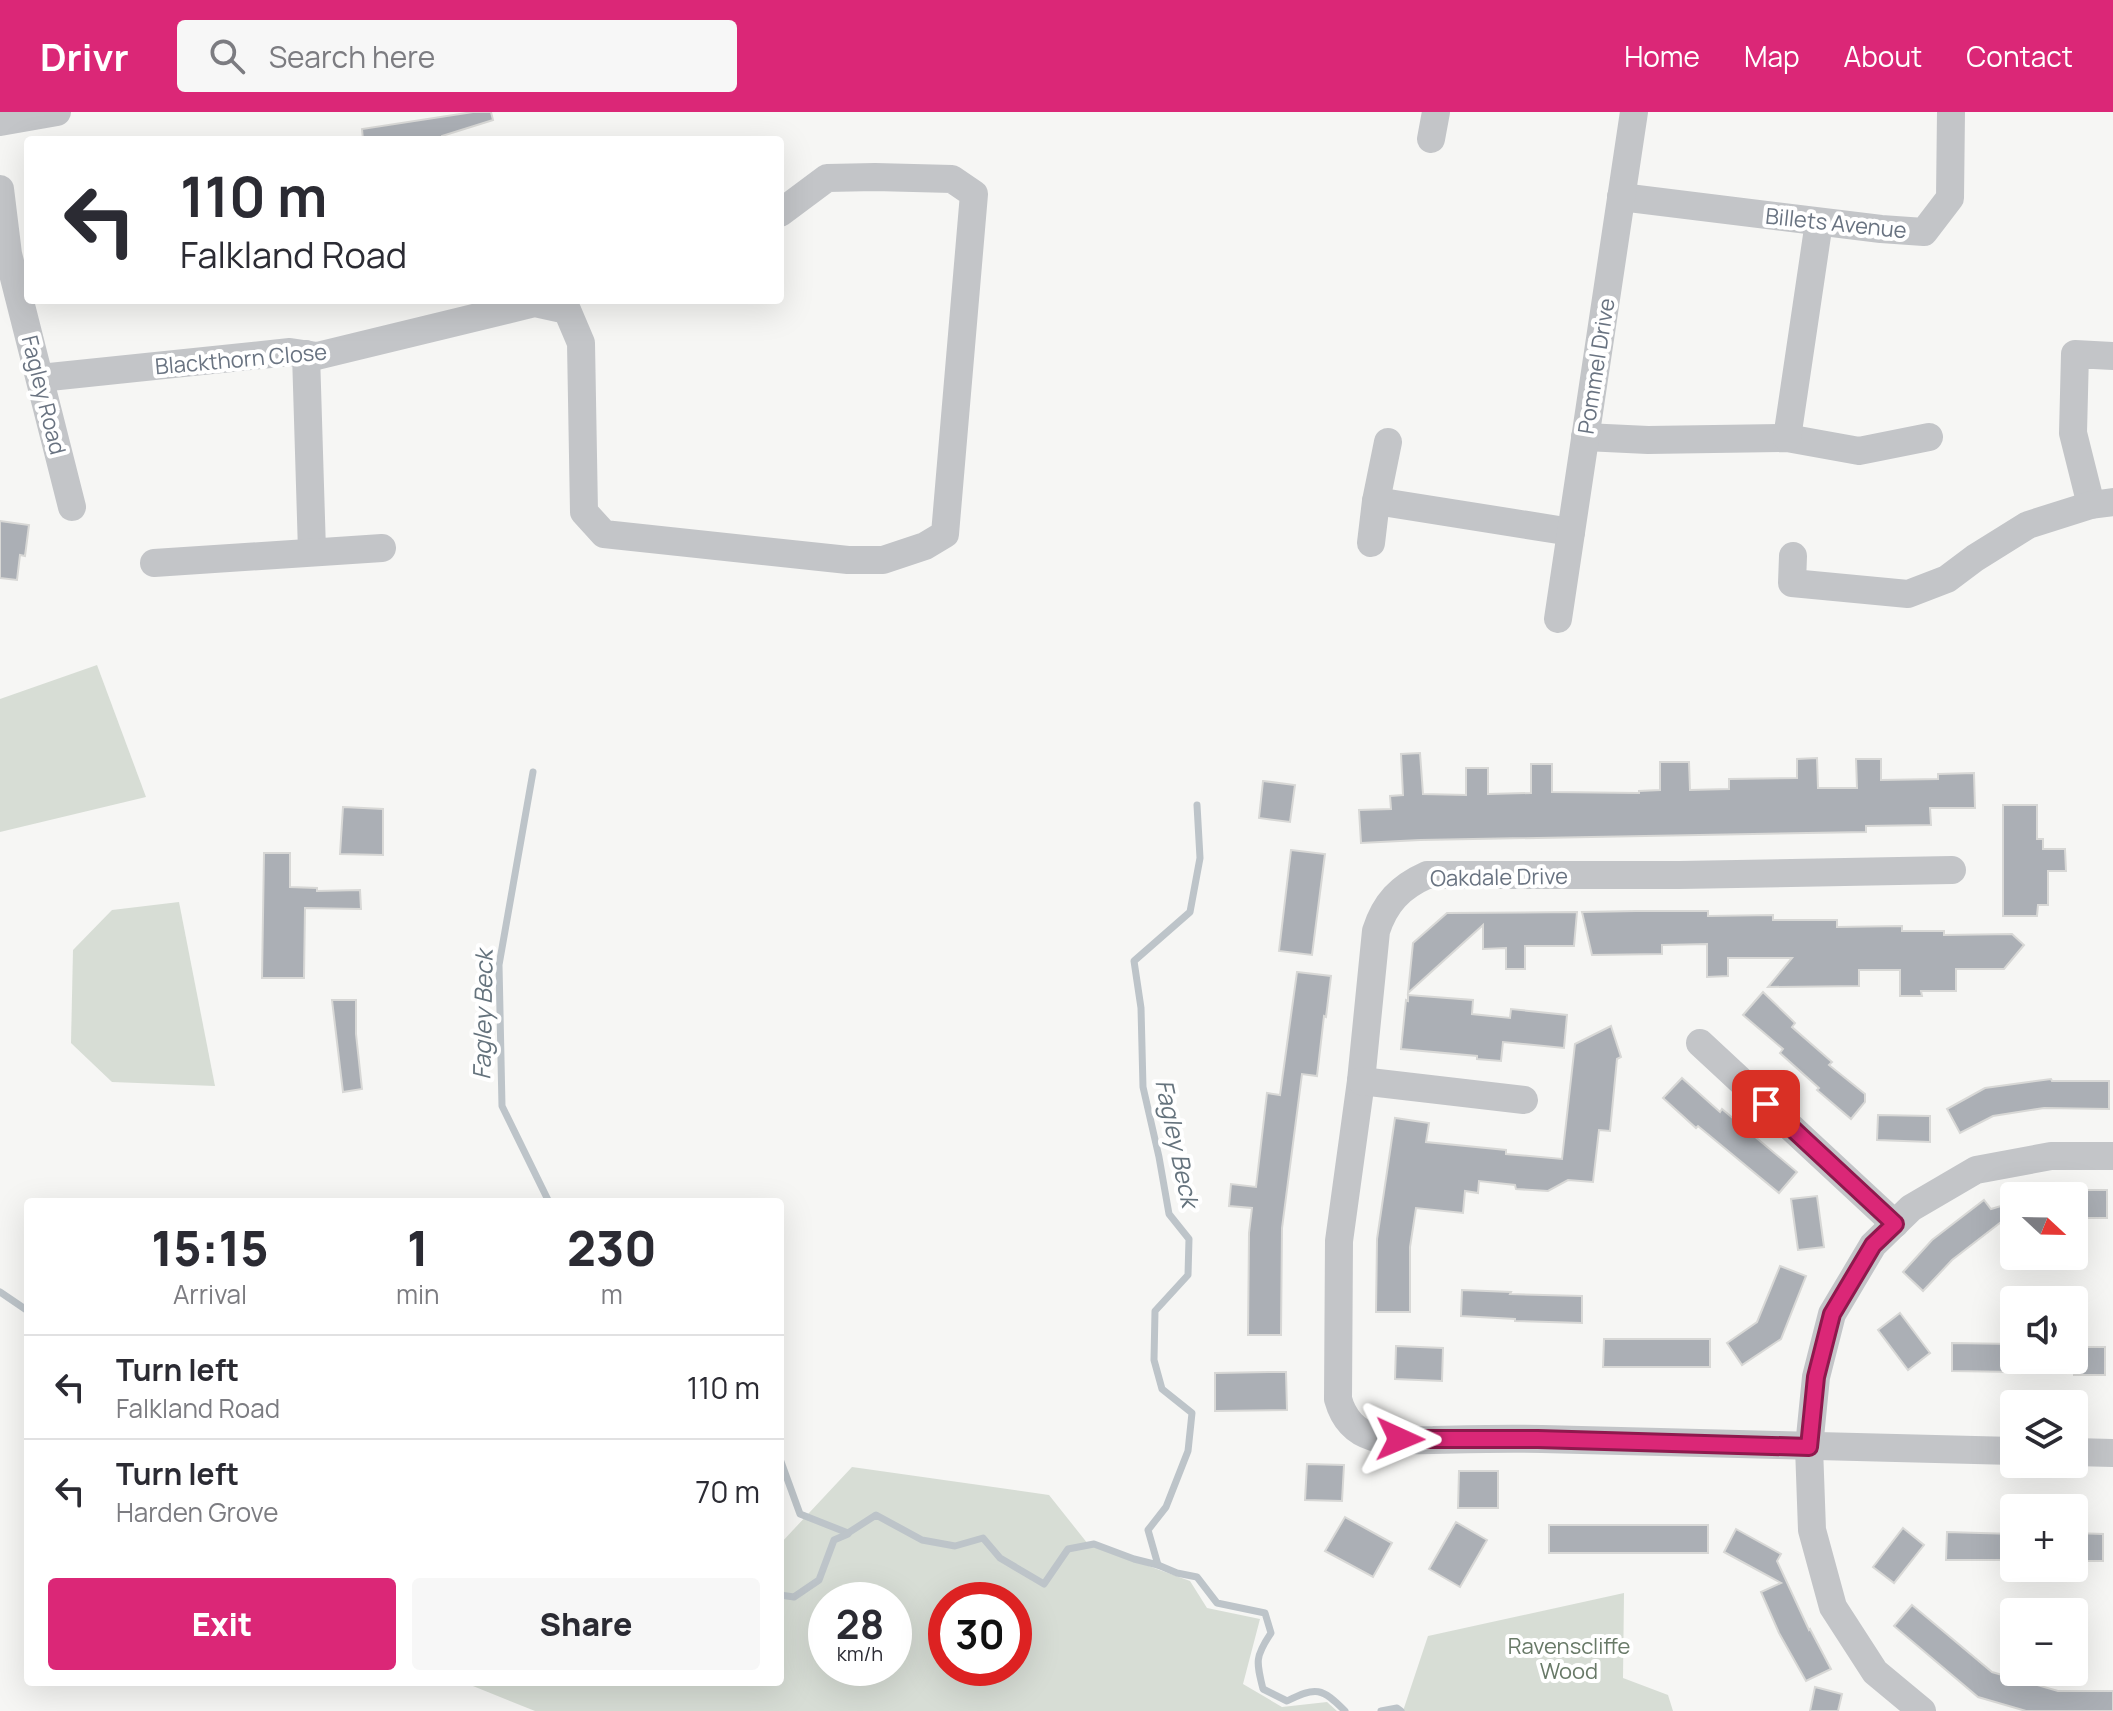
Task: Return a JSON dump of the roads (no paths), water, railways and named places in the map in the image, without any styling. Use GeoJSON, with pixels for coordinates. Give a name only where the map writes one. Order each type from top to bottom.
{"type":"FeatureCollection","features":[{"type":"Feature","properties":{"kind":"street"},"geometry":{"type":"LineString","coordinates":[[0,122],[57,112]]}},
{"type":"Feature","properties":{"kind":"street","name":"Pommel Drive"},"geometry":{"type":"LineString","coordinates":[[1558,619],[1634,112]]}},
{"type":"Feature","properties":{"kind":"street","name":"Billets Avenue"},"geometry":{"type":"LineString","coordinates":[[1621,197],[1924,232],[1950,198],[1951,112]]}},
{"type":"Feature","properties":{"kind":"street","name":"Blackthorn Close"},"geometry":{"type":"LineString","coordinates":[[573,305],[581,343],[584,512],[604,534],[848,560],[883,560],[925,546],[945,534],[974,194],[952,179],[827,178],[784,210]]}},
{"type":"Feature","properties":{"kind":"street","name":"Fagley Road"},"geometry":{"type":"LineString","coordinates":[[0,189],[4,255],[40,378],[72,507]]}},
{"type":"Feature","properties":{"kind":"street"},"geometry":{"type":"LineString","coordinates":[[1787,438],[1819,222]]}},
{"type":"Feature","properties":{"kind":"street","name":"Blackthorn Close"},"geometry":{"type":"LineString","coordinates":[[40,378],[290,352],[317,356],[531,304]]}},
{"type":"Feature","properties":{"kind":"street"},"geometry":{"type":"LineString","coordinates":[[306,354],[312,551]]}},
{"type":"Feature","properties":{"kind":"street"},"geometry":{"type":"LineString","coordinates":[[1793,556],[1792,583],[1908,594],[1947,579],[2028,525],[2102,503],[2073,433],[2075,354],[2113,356]]}},
{"type":"Feature","properties":{"kind":"street"},"geometry":{"type":"LineString","coordinates":[[1585,437],[1648,440],[1787,438],[1859,451],[1929,437]]}},
{"type":"Feature","properties":{"kind":"street"},"geometry":{"type":"LineString","coordinates":[[1371,543],[1388,442]]}},
{"type":"Feature","properties":{"kind":"street"},"geometry":{"type":"LineString","coordinates":[[1376,501],[1571,532]]}},
{"type":"Feature","properties":{"kind":"street"},"geometry":{"type":"LineString","coordinates":[[154,563],[382,548]]}},
{"type":"Feature","properties":{"kind":"street","name":"Oakdale Drive"},"geometry":{"type":"LineString","coordinates":[[1809,1447],[1538,1439],[1380,1439],[1357,1430],[1348,1421],[1338,1399],[1339,1241],[1361,1081],[1376,931],[1389,902],[1399,891],[1427,875],[1952,870]]}},
{"type":"Feature","properties":{"kind":"street"},"geometry":{"type":"LineString","coordinates":[[1700,1043],[1895,1224]]}},
{"type":"Feature","properties":{"kind":"street"},"geometry":{"type":"LineString","coordinates":[[1361,1081],[1524,1100]]}},
{"type":"Feature","properties":{"kind":"street"},"geometry":{"type":"LineString","coordinates":[[1922,1711],[1875,1672],[1833,1607],[1812,1530],[1809,1447],[1816,1377],[1832,1314],[1873,1245],[1911,1208],[1976,1170],[2051,1156],[2113,1156]]}},
{"type":"Feature","properties":{"kind":"street"},"geometry":{"type":"LineString","coordinates":[[1809,1447],[2000,1451]]}},
{"type":"Feature","properties":{"kind":"street"},"geometry":{"type":"LineString","coordinates":[[2088,1452],[2113,1453]]}},
{"type":"Feature","properties":{"kind":"waterway","name":"Fagley Beck"},"geometry":{"type":"LineString","coordinates":[[533,772],[499,965],[502,1106],[547,1198]]}},
{"type":"Feature","properties":{"kind":"waterway","name":"Fagley Beck"},"geometry":{"type":"LineString","coordinates":[[1158,1565],[1148,1530],[1166,1507],[1188,1451],[1192,1413],[1162,1389],[1154,1360],[1155,1311],[1188,1275],[1189,1239],[1169,1214],[1143,1087],[1141,1008],[1134,961],[1190,912],[1200,858],[1197,805]]}},
{"type":"Feature","properties":{"kind":"waterway","name":"Fagley Beck"},"geometry":{"type":"LineString","coordinates":[[0,1292],[24,1308]]}},
{"type":"Feature","properties":{"kind":"waterway","name":"Fagley Beck"},"geometry":{"type":"LineString","coordinates":[[784,1470],[800,1514],[848,1533],[876,1515],[922,1540],[955,1546],[983,1538],[1000,1558],[1044,1584],[1068,1549],[1094,1544],[1197,1577],[1217,1603],[1265,1613],[1271,1633],[1258,1660],[1263,1689],[1287,1701],[1305,1693],[1318,1692],[1345,1711]]}},
{"type":"Feature","properties":{"kind":"waterway","name":"Fagley Beck"},"geometry":{"type":"LineString","coordinates":[[784,1596],[794,1597],[819,1580],[834,1540],[848,1534]]}},
{"type":"Feature","properties":{"kind":"waterway","name":"Fagley Beck"},"geometry":{"type":"LineString","coordinates":[[1381,1711],[1397,1708],[1401,1711]]}},
{"type":"Feature","properties":{"kind":"park label","name":"Ravenscliffe Wood"},"geometry":{"type":"Point","coordinates":[1569,1658]}}]}
